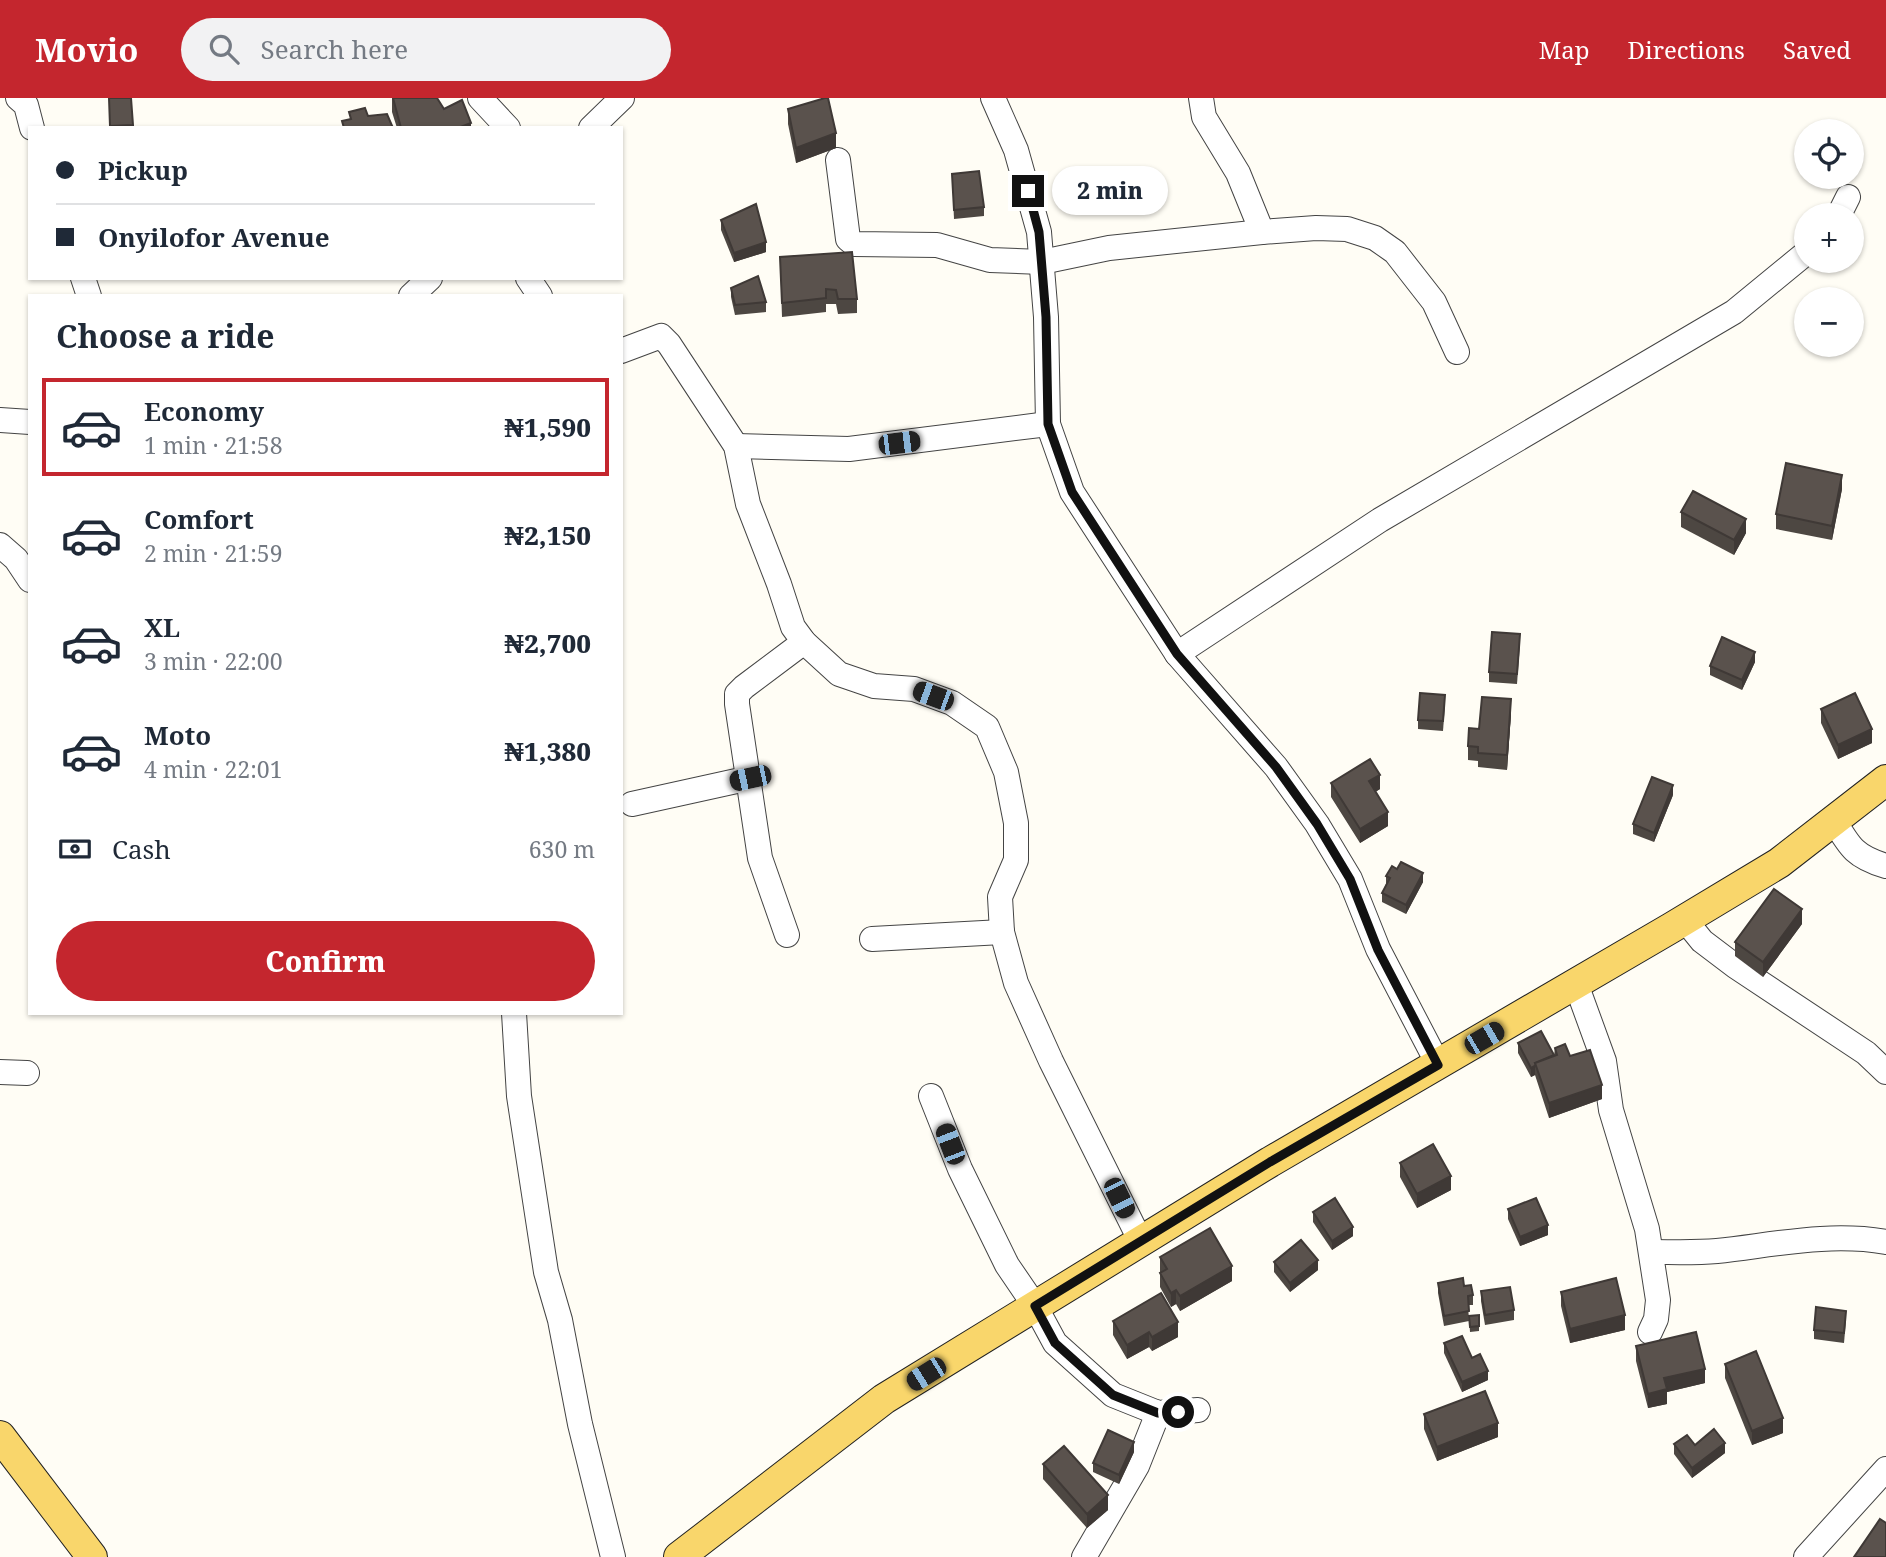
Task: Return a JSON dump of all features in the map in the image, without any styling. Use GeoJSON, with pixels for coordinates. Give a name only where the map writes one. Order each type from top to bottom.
{"type":"FeatureCollection","features":[{"type":"Feature","properties":{"kind":"main road"},"geometry":{"type":"LineString","coordinates":[[679,1557],[884,1399],[1270,1162],[1779,863],[1886,780]]}},
{"type":"Feature","properties":{"kind":"main road"},"geometry":{"type":"LineString","coordinates":[[0,1436],[92,1557]]}},
{"type":"Feature","properties":{"kind":"street"},"geometry":{"type":"LineString","coordinates":[[18,98],[26,105],[31,126]]}},
{"type":"Feature","properties":{"kind":"street"},"geometry":{"type":"LineString","coordinates":[[480,98],[506,126]]}},
{"type":"Feature","properties":{"kind":"street"},"geometry":{"type":"LineString","coordinates":[[593,126],[622,98]]}},
{"type":"Feature","properties":{"kind":"street"},"geometry":{"type":"LineString","coordinates":[[993,98],[1016,150],[1039,232],[1046,317],[1048,424],[1072,492],[1177,654],[1276,767],[1317,824],[1350,879],[1378,950],[1438,1065]]}},
{"type":"Feature","properties":{"kind":"street"},"geometry":{"type":"LineString","coordinates":[[1201,98],[1204,117],[1238,173],[1262,232]]}},
{"type":"Feature","properties":{"kind":"street"},"geometry":{"type":"LineString","coordinates":[[838,160],[848,239],[854,244],[937,245],[990,260],[1042,262],[1109,248],[1262,232],[1347,229],[1375,237],[1395,252],[1434,302],[1457,352]]}},
{"type":"Feature","properties":{"kind":"street"},"geometry":{"type":"LineString","coordinates":[[1177,654],[1380,520],[1734,312],[1794,263]]}},
{"type":"Feature","properties":{"kind":"street"},"geometry":{"type":"LineString","coordinates":[[413,294],[428,280]]}},
{"type":"Feature","properties":{"kind":"street"},"geometry":{"type":"LineString","coordinates":[[623,350],[661,336],[669,344],[736,446],[748,504],[793,627],[804,642],[839,674],[874,686],[914,689],[952,703],[987,727],[1006,772],[1016,823],[1016,860],[1000,897],[1002,932],[1016,982],[1140,1241]]}},
{"type":"Feature","properties":{"kind":"street"},"geometry":{"type":"LineString","coordinates":[[0,420],[28,422]]}},
{"type":"Feature","properties":{"kind":"street"},"geometry":{"type":"LineString","coordinates":[[736,446],[849,449],[1048,424]]}},
{"type":"Feature","properties":{"kind":"street"},"geometry":{"type":"LineString","coordinates":[[0,545],[16,559],[28,577]]}},
{"type":"Feature","properties":{"kind":"street"},"geometry":{"type":"LineString","coordinates":[[787,935],[760,858],[737,694],[804,642]]}},
{"type":"Feature","properties":{"kind":"street"},"geometry":{"type":"LineString","coordinates":[[632,804],[750,778]]}},
{"type":"Feature","properties":{"kind":"street"},"geometry":{"type":"LineString","coordinates":[[1835,822],[1859,856],[1886,866]]}},
{"type":"Feature","properties":{"kind":"street"},"geometry":{"type":"LineString","coordinates":[[1685,920],[1702,942],[1866,1053],[1886,1072]]}},
{"type":"Feature","properties":{"kind":"street"},"geometry":{"type":"LineString","coordinates":[[872,939],[1002,932]]}},
{"type":"Feature","properties":{"kind":"street"},"geometry":{"type":"LineString","coordinates":[[1576,984],[1604,1061],[1611,1110],[1647,1229],[1658,1300],[1656,1319],[1650,1332]]}},
{"type":"Feature","properties":{"kind":"street"},"geometry":{"type":"LineString","coordinates":[[514,1015],[519,1097],[546,1272],[560,1320],[580,1424],[613,1557]]}},
{"type":"Feature","properties":{"kind":"street"},"geometry":{"type":"LineString","coordinates":[[0,1072],[27,1073]]}},
{"type":"Feature","properties":{"kind":"street"},"geometry":{"type":"LineString","coordinates":[[931,1096],[960,1169],[1007,1265],[1035,1306],[1055,1343],[1113,1395],[1158,1413],[1198,1410]]}},
{"type":"Feature","properties":{"kind":"street"},"geometry":{"type":"LineString","coordinates":[[1651,1252],[1714,1251],[1810,1238],[1869,1239],[1886,1242]]}},
{"type":"Feature","properties":{"kind":"street"},"geometry":{"type":"LineString","coordinates":[[1084,1557],[1137,1466],[1158,1413]]}},
{"type":"Feature","properties":{"kind":"street"},"geometry":{"type":"LineString","coordinates":[[1806,1557],[1886,1469]]}},
{"type":"Feature","properties":{"kind":"building"},"geometry":{"type":"Polygon","coordinates":[[[109,98],[131,98],[133,125],[110,126],[109,98]]]}},
{"type":"Feature","properties":{"kind":"building"},"geometry":{"type":"Polygon","coordinates":[[[393,98],[437,98],[444,109],[462,100],[471,123],[463,126],[400,126],[393,98]]]}},
{"type":"Feature","properties":{"kind":"building"},"geometry":{"type":"Polygon","coordinates":[[[828,98],[836,133],[796,148],[788,109],[828,98]]]}},
{"type":"Feature","properties":{"kind":"building"},"geometry":{"type":"Polygon","coordinates":[[[365,108],[368,116],[387,114],[392,126],[343,126],[342,121],[351,119],[349,112],[365,108]]]}},
{"type":"Feature","properties":{"kind":"building"},"geometry":{"type":"Polygon","coordinates":[[[979,171],[984,207],[954,210],[952,174],[979,171]]]}},
{"type":"Feature","properties":{"kind":"building"},"geometry":{"type":"Polygon","coordinates":[[[756,204],[766,242],[734,253],[721,220],[756,204]]]}},
{"type":"Feature","properties":{"kind":"building"},"geometry":{"type":"Polygon","coordinates":[[[852,252],[857,299],[838,299],[836,290],[826,289],[826,298],[782,303],[780,257],[852,252]]]}},
{"type":"Feature","properties":{"kind":"building"},"geometry":{"type":"Polygon","coordinates":[[[758,276],[766,302],[735,305],[731,288],[758,276]]]}},
{"type":"Feature","properties":{"kind":"building"},"geometry":{"type":"Polygon","coordinates":[[[1786,463],[1842,475],[1832,526],[1776,514],[1786,463]]]}},
{"type":"Feature","properties":{"kind":"building"},"geometry":{"type":"Polygon","coordinates":[[[1693,491],[1746,519],[1734,540],[1681,512],[1693,491]]]}},
{"type":"Feature","properties":{"kind":"building"},"geometry":{"type":"Polygon","coordinates":[[[1492,632],[1520,634],[1517,674],[1489,672],[1492,632]]]}},
{"type":"Feature","properties":{"kind":"building"},"geometry":{"type":"Polygon","coordinates":[[[1722,637],[1755,652],[1742,680],[1710,666],[1722,637]]]}},
{"type":"Feature","properties":{"kind":"building"},"geometry":{"type":"Polygon","coordinates":[[[1420,693],[1445,695],[1443,721],[1418,720],[1420,693]]]}},
{"type":"Feature","properties":{"kind":"building"},"geometry":{"type":"Polygon","coordinates":[[[1855,693],[1872,729],[1838,745],[1821,709],[1855,693]]]}},
{"type":"Feature","properties":{"kind":"building"},"geometry":{"type":"Polygon","coordinates":[[[1482,697],[1511,699],[1507,755],[1478,753],[1478,747],[1468,746],[1469,728],[1479,729],[1482,697]]]}},
{"type":"Feature","properties":{"kind":"building"},"geometry":{"type":"Polygon","coordinates":[[[1370,759],[1380,775],[1369,781],[1388,812],[1360,829],[1331,783],[1370,759]]]}},
{"type":"Feature","properties":{"kind":"building"},"geometry":{"type":"Polygon","coordinates":[[[1652,777],[1673,785],[1654,833],[1633,824],[1652,777]]]}},
{"type":"Feature","properties":{"kind":"building"},"geometry":{"type":"Polygon","coordinates":[[[1401,862],[1423,873],[1406,905],[1382,893],[1390,878],[1386,876],[1392,866],[1397,869],[1401,862]]]}},
{"type":"Feature","properties":{"kind":"building"},"geometry":{"type":"Polygon","coordinates":[[[1774,889],[1802,909],[1763,962],[1735,942],[1774,889]]]}},
{"type":"Feature","properties":{"kind":"building"},"geometry":{"type":"Polygon","coordinates":[[[1541,1031],[1554,1055],[1535,1063],[1531,1068],[1518,1043],[1541,1031]]]}},
{"type":"Feature","properties":{"kind":"building"},"geometry":{"type":"Polygon","coordinates":[[[1565,1044],[1570,1056],[1590,1050],[1602,1085],[1549,1103],[1535,1063],[1557,1055],[1555,1048],[1565,1044]]]}},
{"type":"Feature","properties":{"kind":"building"},"geometry":{"type":"Polygon","coordinates":[[[1433,1144],[1451,1176],[1417,1194],[1400,1163],[1433,1144]]]}},
{"type":"Feature","properties":{"kind":"building"},"geometry":{"type":"Polygon","coordinates":[[[1335,1198],[1353,1227],[1332,1241],[1313,1212],[1335,1198]]]}},
{"type":"Feature","properties":{"kind":"building"},"geometry":{"type":"Polygon","coordinates":[[[1536,1198],[1548,1225],[1520,1237],[1508,1209],[1536,1198]]]}},
{"type":"Feature","properties":{"kind":"building"},"geometry":{"type":"Polygon","coordinates":[[[1210,1228],[1232,1266],[1180,1296],[1176,1290],[1171,1293],[1160,1273],[1167,1269],[1160,1257],[1210,1228]]]}},
{"type":"Feature","properties":{"kind":"building"},"geometry":{"type":"Polygon","coordinates":[[[1301,1240],[1318,1260],[1290,1283],[1274,1262],[1301,1240]]]}},
{"type":"Feature","properties":{"kind":"building"},"geometry":{"type":"Polygon","coordinates":[[[1463,1278],[1464,1286],[1471,1285],[1473,1295],[1468,1296],[1469,1311],[1444,1316],[1438,1283],[1463,1278]]]}},
{"type":"Feature","properties":{"kind":"building"},"geometry":{"type":"Polygon","coordinates":[[[1616,1278],[1625,1315],[1570,1329],[1561,1292],[1616,1278]]]}},
{"type":"Feature","properties":{"kind":"building"},"geometry":{"type":"Polygon","coordinates":[[[1510,1287],[1514,1310],[1485,1315],[1481,1291],[1510,1287]]]}},
{"type":"Feature","properties":{"kind":"building"},"geometry":{"type":"Polygon","coordinates":[[[1161,1293],[1178,1322],[1152,1337],[1149,1332],[1127,1345],[1113,1321],[1161,1293]]]}},
{"type":"Feature","properties":{"kind":"building"},"geometry":{"type":"Polygon","coordinates":[[[1816,1307],[1846,1311],[1844,1333],[1814,1330],[1816,1307]]]}},
{"type":"Feature","properties":{"kind":"building"},"geometry":{"type":"Polygon","coordinates":[[[1479,1315],[1479,1326],[1470,1327],[1469,1316],[1479,1315]]]}},
{"type":"Feature","properties":{"kind":"building"},"geometry":{"type":"Polygon","coordinates":[[[1696,1332],[1705,1369],[1664,1378],[1667,1389],[1648,1394],[1636,1346],[1696,1332]]]}},
{"type":"Feature","properties":{"kind":"building"},"geometry":{"type":"Polygon","coordinates":[[[1462,1336],[1472,1358],[1480,1354],[1488,1371],[1462,1382],[1444,1343],[1462,1336]]]}},
{"type":"Feature","properties":{"kind":"building"},"geometry":{"type":"Polygon","coordinates":[[[1756,1351],[1783,1418],[1752,1431],[1725,1364],[1756,1351]]]}},
{"type":"Feature","properties":{"kind":"building"},"geometry":{"type":"Polygon","coordinates":[[[1485,1391],[1498,1423],[1437,1447],[1424,1414],[1485,1391]]]}},
{"type":"Feature","properties":{"kind":"building"},"geometry":{"type":"Polygon","coordinates":[[[1714,1429],[1725,1443],[1692,1468],[1674,1444],[1687,1435],[1695,1445],[1714,1429]]]}},
{"type":"Feature","properties":{"kind":"building"},"geometry":{"type":"Polygon","coordinates":[[[1108,1430],[1134,1442],[1119,1475],[1093,1463],[1108,1430]]]}},
{"type":"Feature","properties":{"kind":"building"},"geometry":{"type":"Polygon","coordinates":[[[1064,1446],[1108,1495],[1087,1514],[1043,1464],[1064,1446]]]}},
{"type":"Feature","properties":{"kind":"building"},"geometry":{"type":"Polygon","coordinates":[[[1880,1519],[1886,1523],[1886,1557],[1854,1557],[1880,1519]]]}},
{"type":"Feature","properties":{"kind":"route"},"geometry":{"type":"LineString","coordinates":[[1028,191],[1039,232],[1046,317],[1048,424],[1072,492],[1177,654],[1276,767],[1317,824],[1350,879],[1378,950],[1438,1065],[1270,1162],[1035,1306],[1055,1343],[1113,1395],[1158,1413],[1178,1412]]}}]}
